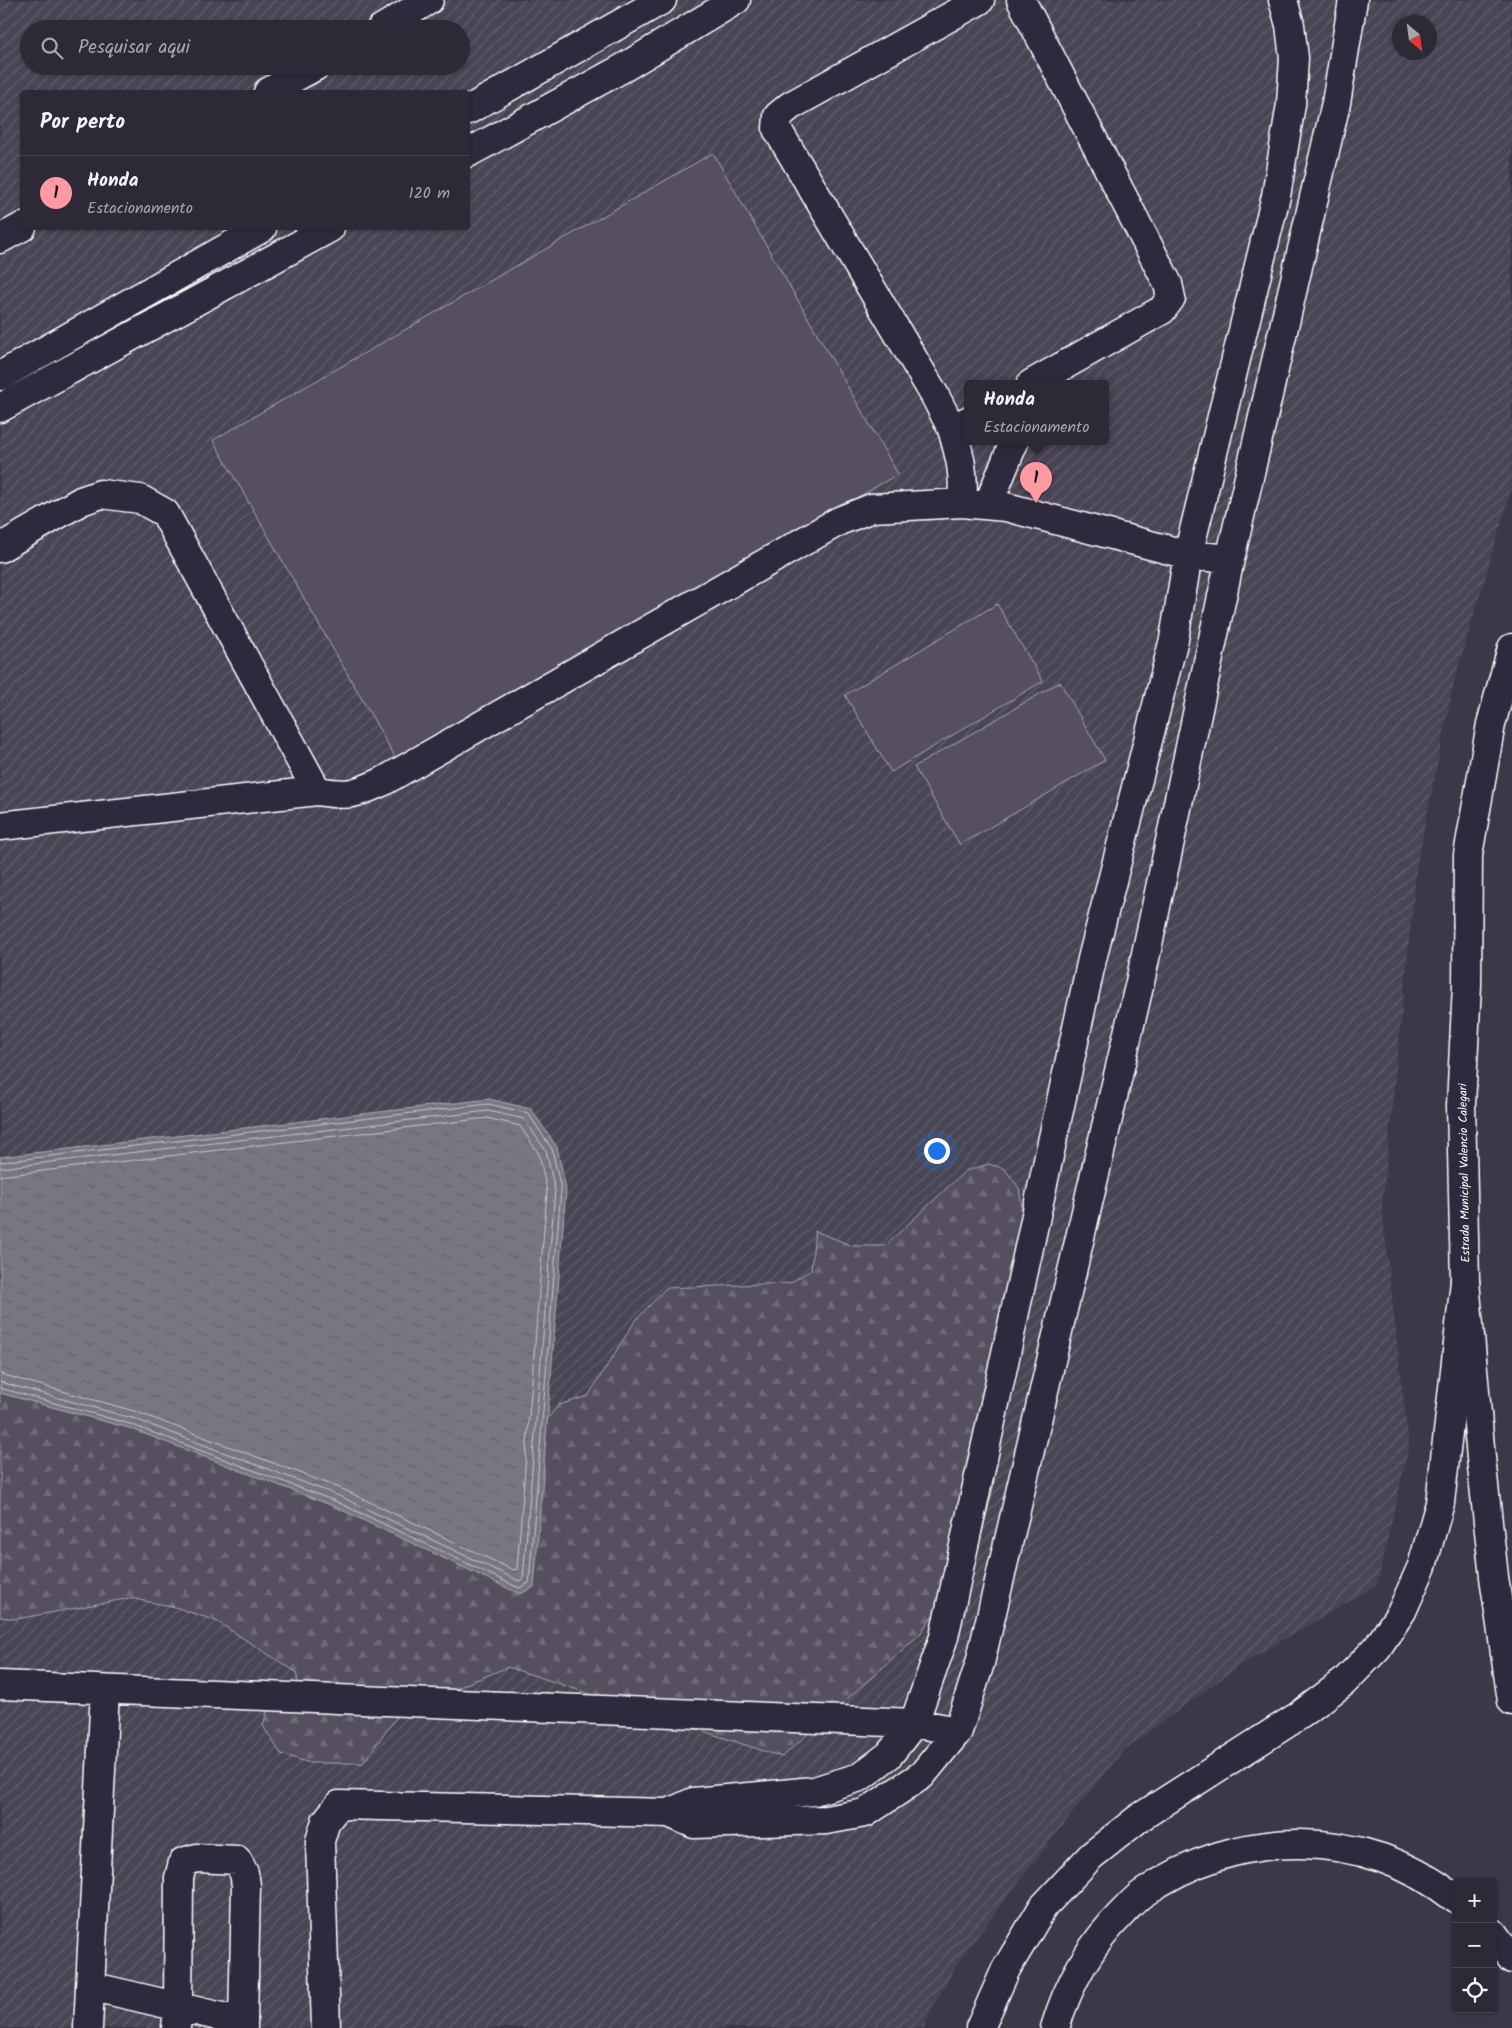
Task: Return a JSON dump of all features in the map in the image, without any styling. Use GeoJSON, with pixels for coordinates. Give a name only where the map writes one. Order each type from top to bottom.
{"type":"FeatureCollection","features":[{"type":"Feature","properties":{"kind":"main road"},"geometry":{"type":"LineString","coordinates":[[396,20],[429,0]]}},
{"type":"Feature","properties":{"kind":"main road"},"geometry":{"type":"LineString","coordinates":[[470,109],[662,0]]}},
{"type":"Feature","properties":{"kind":"main road"},"geometry":{"type":"LineString","coordinates":[[470,152],[623,68],[736,0]]}},
{"type":"Feature","properties":{"kind":"main road"},"geometry":{"type":"LineString","coordinates":[[977,494],[961,457],[960,425],[934,394],[777,129],[778,116],[790,106],[980,0]]}},
{"type":"Feature","properties":{"kind":"main road"},"geometry":{"type":"LineString","coordinates":[[1021,0],[1168,284],[1171,298],[1162,310],[1038,380]]}},
{"type":"Feature","properties":{"kind":"main road"},"geometry":{"type":"LineString","coordinates":[[669,1813],[694,1802],[814,1791],[860,1777],[889,1754],[914,1723],[944,1637],[1092,959],[1174,639],[1188,554],[1277,186],[1291,104],[1294,58],[1290,25],[1283,0]]}},
{"type":"Feature","properties":{"kind":"main road"},"geometry":{"type":"LineString","coordinates":[[326,2028],[320,1841],[326,1821],[339,1806],[669,1813],[694,1824],[826,1820],[865,1813],[922,1775],[958,1731],[980,1663],[1140,982],[1230,559],[1336,103],[1353,0]]}},
{"type":"Feature","properties":{"kind":"main road"},"geometry":{"type":"LineString","coordinates":[[272,90],[299,75]]}},
{"type":"Feature","properties":{"kind":"main road"},"geometry":{"type":"LineString","coordinates":[[0,239],[20,228]]}},
{"type":"Feature","properties":{"kind":"main road"},"geometry":{"type":"LineString","coordinates":[[0,376],[258,230]]}},
{"type":"Feature","properties":{"kind":"main road"},"geometry":{"type":"LineString","coordinates":[[0,408],[326,230]]}},
{"type":"Feature","properties":{"kind":"main road"},"geometry":{"type":"LineString","coordinates":[[977,494],[1012,445]]}},
{"type":"Feature","properties":{"kind":"main road"},"geometry":{"type":"LineString","coordinates":[[0,548],[81,502],[101,494],[140,499],[165,513],[317,791]]}},
{"type":"Feature","properties":{"kind":"main road"},"geometry":{"type":"LineString","coordinates":[[0,826],[317,791],[340,794],[357,793],[382,782],[839,521],[872,508],[977,494],[1006,507],[1188,554],[1230,559]]}},
{"type":"Feature","properties":{"kind":"main road","name":"Estrada Municipal Valencio Calegari"},"geometry":{"type":"LineString","coordinates":[[1512,648],[1491,724],[1468,855],[1467,985],[1462,1106],[1465,1281],[1480,1458],[1494,1577],[1512,1701]]}},
{"type":"Feature","properties":{"kind":"main road"},"geometry":{"type":"LineString","coordinates":[[980,2028],[1006,1969],[1043,1907],[1091,1856],[1139,1818],[1300,1715],[1344,1682],[1377,1648],[1402,1611],[1422,1566],[1440,1502],[1465,1281]]}},
{"type":"Feature","properties":{"kind":"main road"},"geometry":{"type":"LineString","coordinates":[[0,1685],[914,1723],[958,1731]]}},
{"type":"Feature","properties":{"kind":"main road"},"geometry":{"type":"LineString","coordinates":[[88,2028],[105,1690]]}},
{"type":"Feature","properties":{"kind":"main road"},"geometry":{"type":"LineString","coordinates":[[1055,2028],[1062,2005],[1081,1965],[1105,1930],[1141,1894],[1184,1870],[1226,1854],[1270,1844],[1315,1843],[1364,1852],[1404,1866],[1452,1896]]}},
{"type":"Feature","properties":{"kind":"main road"},"geometry":{"type":"LineString","coordinates":[[90,1986],[177,2017],[243,2025],[246,1885],[244,1872],[237,1860],[197,1858],[183,1862],[179,1878],[177,2017]]}},
{"type":"Feature","properties":{"kind":"main road"},"geometry":{"type":"LineString","coordinates":[[1497,1938],[1512,1959]]}},
{"type":"Feature","properties":{"kind":"shaded area"},"geometry":{"type":"Polygon","coordinates":[[[0,0],[1512,0],[1512,487],[1454,682],[1417,864],[1382,1208],[1409,1447],[1377,1585],[1242,1664],[1124,1750],[1059,1830],[963,1955],[931,2009],[924,2028],[0,2028],[0,0]]]}},
{"type":"Feature","properties":{"kind":"green space"},"geometry":{"type":"Polygon","coordinates":[[[713,153],[898,474],[398,762],[213,440],[713,153]]]}},
{"type":"Feature","properties":{"kind":"green space"},"geometry":{"type":"Polygon","coordinates":[[[997,604],[1043,681],[891,772],[845,695],[997,604]]]}},
{"type":"Feature","properties":{"kind":"green space"},"geometry":{"type":"Polygon","coordinates":[[[1060,682],[1105,760],[960,845],[914,767],[1060,682]]]}},
{"type":"Feature","properties":{"kind":"green space"},"geometry":{"type":"Polygon","coordinates":[[[989,1164],[1005,1169],[1019,1188],[1028,1247],[993,1368],[994,1484],[979,1545],[920,1634],[782,1757],[508,1667],[401,1711],[363,1763],[310,1763],[281,1754],[263,1726],[268,1708],[299,1687],[296,1672],[216,1621],[175,1607],[130,1598],[17,1619],[0,1617],[0,1384],[517,1456],[559,1405],[588,1396],[635,1321],[666,1288],[790,1283],[811,1270],[815,1231],[853,1246],[885,1246],[965,1171],[989,1164]]]}},
{"type":"Feature","properties":{"kind":"water"},"geometry":{"type":"Polygon","coordinates":[[[489,1099],[531,1109],[557,1147],[566,1189],[534,1587],[520,1594],[333,1506],[129,1428],[0,1393],[0,1157],[489,1099]]]}},
{"type":"Feature","properties":{"kind":"place","name":"Honda"},"geometry":{"type":"Point","coordinates":[1036,503]}}]}
